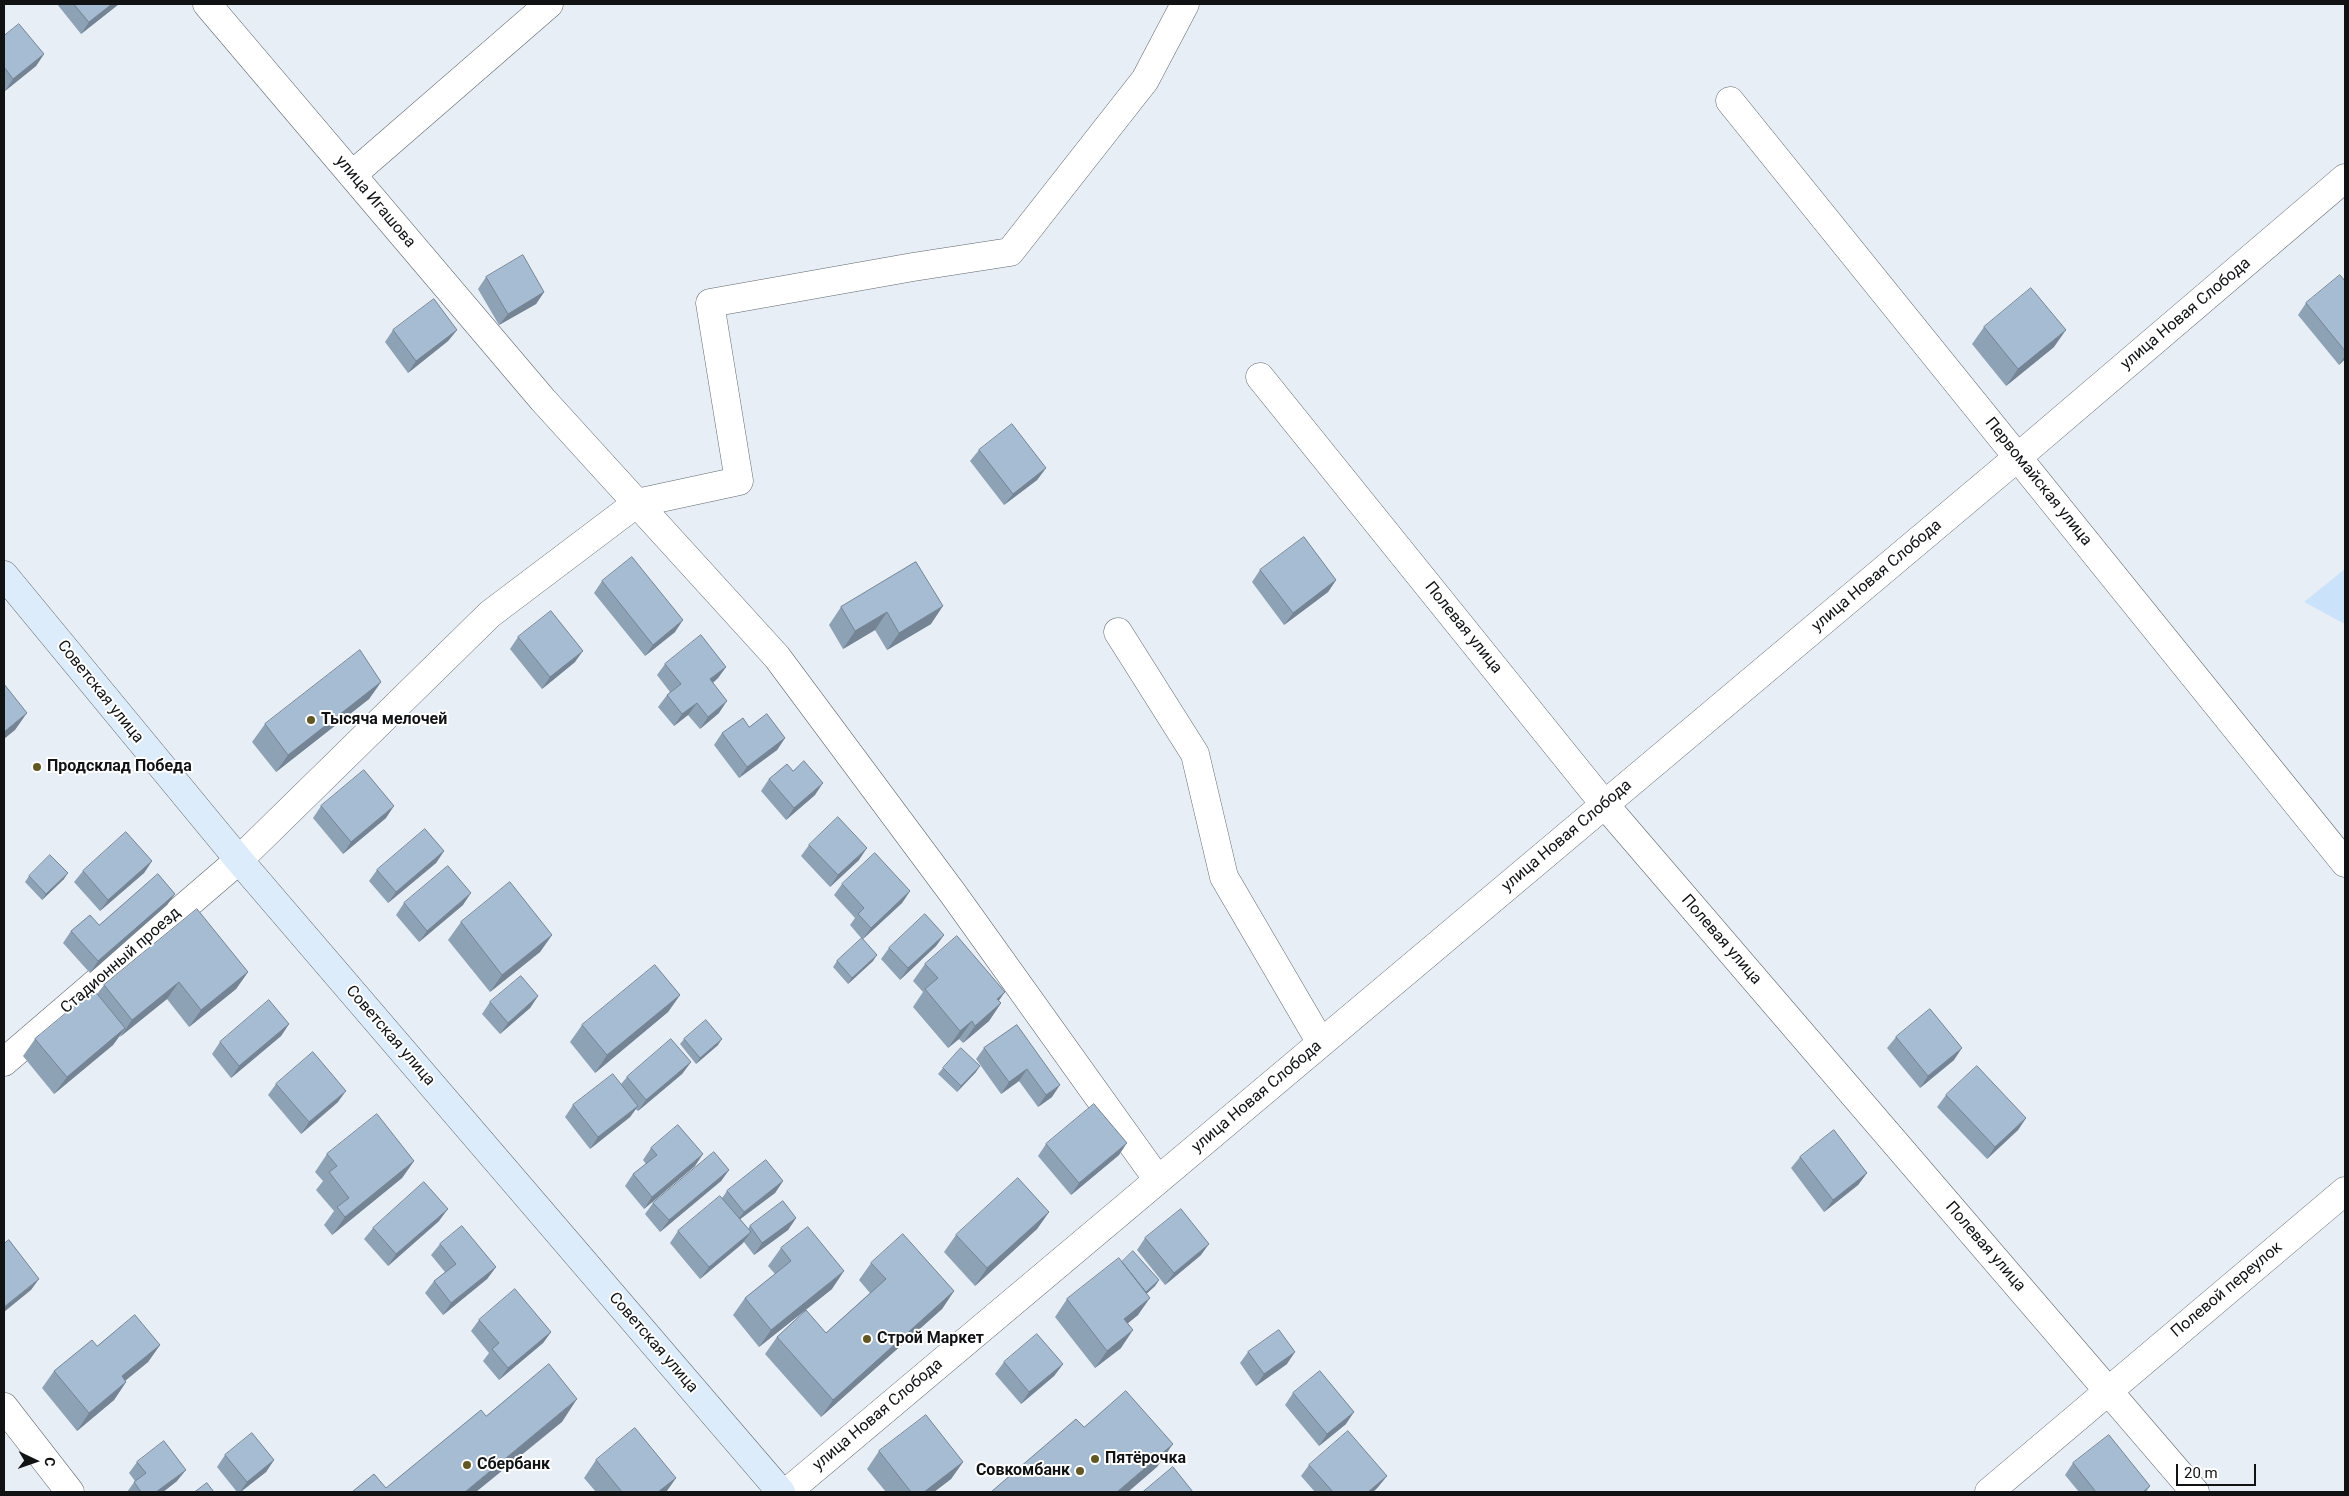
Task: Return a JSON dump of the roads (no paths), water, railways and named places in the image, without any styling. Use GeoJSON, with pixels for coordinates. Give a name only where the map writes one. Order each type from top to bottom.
{"type":"FeatureCollection","features":[{"type":"Feature","properties":{"kind":"main road","name":"Советская улица"},"geometry":{"type":"LineString","coordinates":[[4,575],[239,860],[781,1492]]}},
{"type":"Feature","properties":{"kind":"street","name":"улица Игашова"},"geometry":{"type":"LineString","coordinates":[[207,4],[543,400],[777,657],[954,895],[1158,1180]]}},
{"type":"Feature","properties":{"kind":"street"},"geometry":{"type":"LineString","coordinates":[[352,175],[549,4]]}},
{"type":"Feature","properties":{"kind":"street"},"geometry":{"type":"LineString","coordinates":[[636,503],[739,481],[710,303],[903,268],[1010,252],[1145,80],[1185,4]]}},
{"type":"Feature","properties":{"kind":"street","name":"Первомайская улица"},"geometry":{"type":"LineString","coordinates":[[1730,101],[2345,862]]}},
{"type":"Feature","properties":{"kind":"street","name":"улица Новая Слобода"},"geometry":{"type":"LineString","coordinates":[[787,1492],[2018,457],[2345,178]]}},
{"type":"Feature","properties":{"kind":"street","name":"Полевая улица"},"geometry":{"type":"LineString","coordinates":[[1260,377],[1604,805],[2195,1492]]}},
{"type":"Feature","properties":{"kind":"street","name":"Стадионный проезд"},"geometry":{"type":"LineString","coordinates":[[4,1062],[239,860],[490,614],[636,503]]}},
{"type":"Feature","properties":{"kind":"street"},"geometry":{"type":"LineString","coordinates":[[1118,632],[1194,754],[1224,877],[1321,1043]]}},
{"type":"Feature","properties":{"kind":"street","name":"Полевой переулок"},"geometry":{"type":"LineString","coordinates":[[1989,1492],[2345,1191]]}},
{"type":"Feature","properties":{"kind":"street"},"geometry":{"type":"LineString","coordinates":[[4,1407],[70,1492]]}},
{"type":"Feature","properties":{"kind":"place","name":"Тысяча мелочей"},"geometry":{"type":"Point","coordinates":[311,720]}},
{"type":"Feature","properties":{"kind":"place","name":"Продсклад Победа"},"geometry":{"type":"Point","coordinates":[37,767]}},
{"type":"Feature","properties":{"kind":"place","name":"Строй Маркет"},"geometry":{"type":"Point","coordinates":[867,1339]}},
{"type":"Feature","properties":{"kind":"place","name":"Пятёрочка"},"geometry":{"type":"Point","coordinates":[1095,1459]}},
{"type":"Feature","properties":{"kind":"place","name":"Сбербанк"},"geometry":{"type":"Point","coordinates":[467,1465]}},
{"type":"Feature","properties":{"kind":"place","name":"Совкомбанк"},"geometry":{"type":"Point","coordinates":[1080,1471]}}]}
